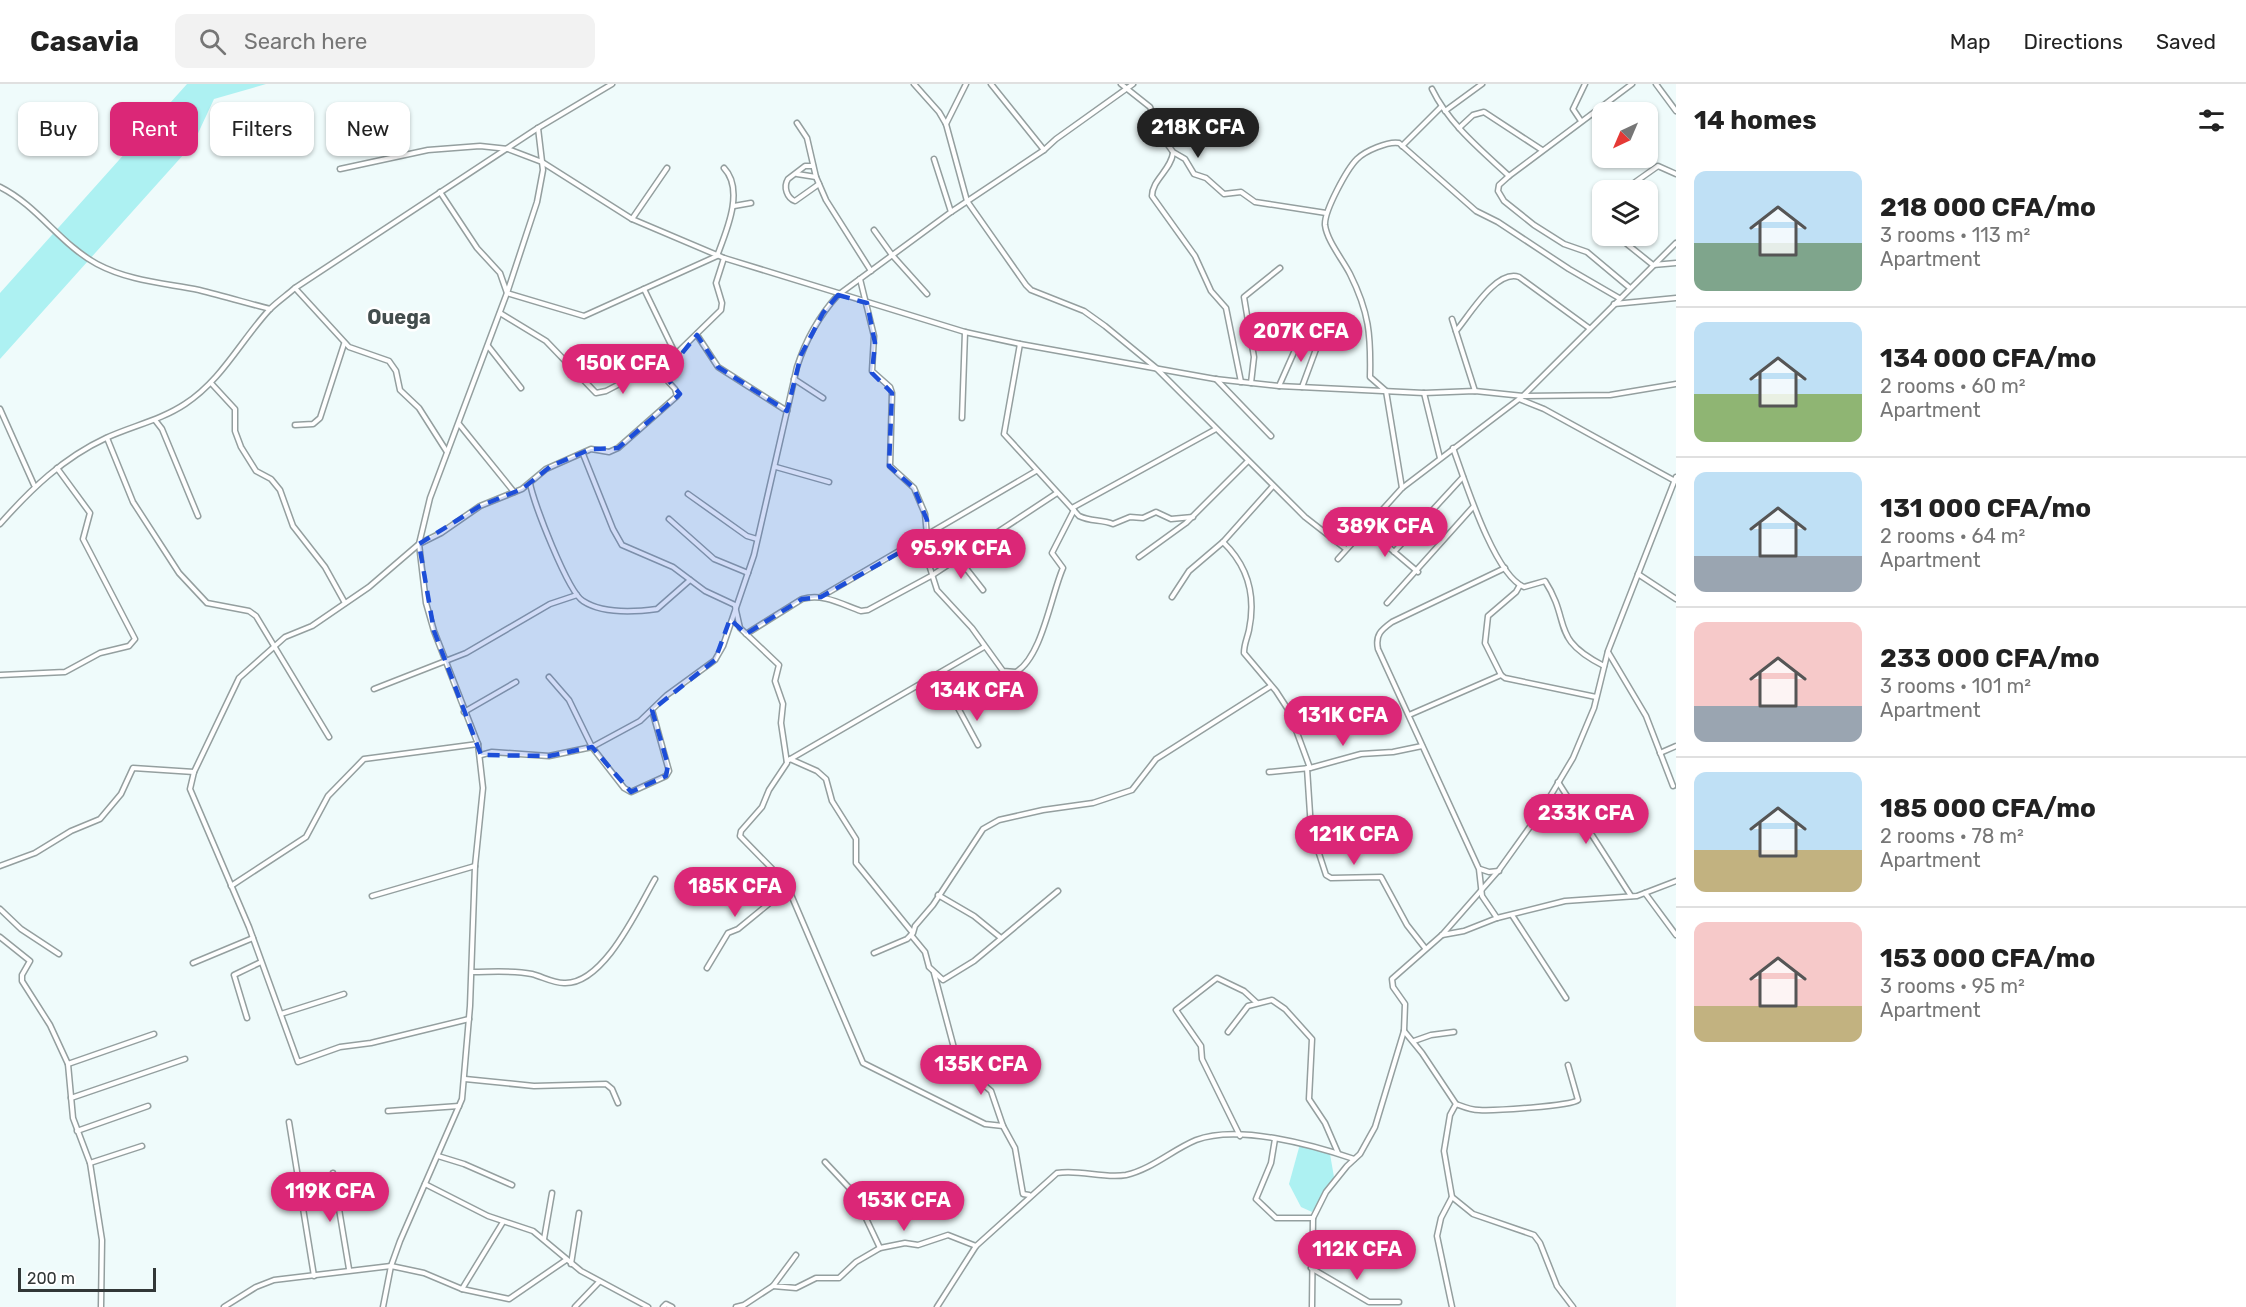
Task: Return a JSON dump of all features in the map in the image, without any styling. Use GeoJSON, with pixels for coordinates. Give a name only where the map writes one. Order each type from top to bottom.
{"type":"FeatureCollection","features":[{"type":"Feature","properties":{"kind":"street"},"geometry":{"type":"LineString","coordinates":[[0,524],[34,485],[57,468],[107,438],[155,420],[185,404],[211,383],[270,309],[295,288],[538,128],[605,86],[612,84]]}},
{"type":"Feature","properties":{"kind":"street"},"geometry":{"type":"LineString","coordinates":[[914,84],[939,112],[946,124],[967,201],[1010,265],[1031,290],[1084,311],[1155,368],[1305,517],[1346,549]]}},
{"type":"Feature","properties":{"kind":"street"},"geometry":{"type":"LineString","coordinates":[[946,124],[966,84]]}},
{"type":"Feature","properties":{"kind":"street"},"geometry":{"type":"LineString","coordinates":[[991,84],[1044,150]]}},
{"type":"Feature","properties":{"kind":"street"},"geometry":{"type":"LineString","coordinates":[[1121,84],[1150,107],[1161,135],[1173,152],[1185,159],[1194,174],[1206,178],[1224,194],[1240,192],[1255,202],[1326,213]]}},
{"type":"Feature","properties":{"kind":"street"},"geometry":{"type":"LineString","coordinates":[[481,755],[492,753],[549,756],[592,747],[633,726],[667,695],[715,660],[723,646],[735,605],[748,573],[776,467],[794,379],[812,330],[838,295],[951,212],[1044,150],[1132,84]]}},
{"type":"Feature","properties":{"kind":"street"},"geometry":{"type":"LineString","coordinates":[[1402,146],[1443,109],[1482,84]]}},
{"type":"Feature","properties":{"kind":"street"},"geometry":{"type":"LineString","coordinates":[[1581,121],[1573,109],[1585,84]]}},
{"type":"Feature","properties":{"kind":"street"},"geometry":{"type":"LineString","coordinates":[[1630,288],[1587,252],[1553,238],[1504,201],[1498,190],[1499,184],[1509,176],[1632,84]]}},
{"type":"Feature","properties":{"kind":"street"},"geometry":{"type":"LineString","coordinates":[[1656,84],[1676,111]]}},
{"type":"Feature","properties":{"kind":"street"},"geometry":{"type":"LineString","coordinates":[[1432,89],[1443,109],[1459,128],[1509,176]]}},
{"type":"Feature","properties":{"kind":"street"},"geometry":{"type":"LineString","coordinates":[[1459,128],[1473,115],[1484,112],[1542,150]]}},
{"type":"Feature","properties":{"kind":"street"},"geometry":{"type":"LineString","coordinates":[[797,123],[807,138],[819,184],[836,216],[871,271]]}},
{"type":"Feature","properties":{"kind":"street"},"geometry":{"type":"LineString","coordinates":[[383,1307],[391,1266],[460,1106],[465,1079],[472,972],[475,866],[483,788],[478,744],[445,663],[426,603],[419,544],[423,521],[500,313],[540,190],[542,162],[538,128]]}},
{"type":"Feature","properties":{"kind":"street"},"geometry":{"type":"LineString","coordinates":[[1402,488],[1386,392],[1370,377],[1371,342],[1368,324],[1351,276],[1327,231],[1326,213],[1356,160],[1367,153],[1397,142],[1476,211],[1498,222],[1554,260],[1619,298]]}},
{"type":"Feature","properties":{"kind":"street"},"geometry":{"type":"LineString","coordinates":[[340,169],[428,150],[480,146],[508,148],[542,162],[632,219],[717,256],[838,295],[965,332],[1215,379],[1280,386],[1386,392],[1475,392],[1521,398],[1610,395],[1676,384]]}},
{"type":"Feature","properties":{"kind":"street"},"geometry":{"type":"LineString","coordinates":[[1173,152],[1169,166],[1153,189],[1152,196],[1195,256],[1211,291],[1226,308],[1241,382]]}},
{"type":"Feature","properties":{"kind":"street"},"geometry":{"type":"LineString","coordinates":[[934,159],[951,212]]}},
{"type":"Feature","properties":{"kind":"street"},"geometry":{"type":"LineString","coordinates":[[813,166],[805,166],[788,179],[785,185],[792,200],[798,200],[819,184]]}},
{"type":"Feature","properties":{"kind":"street"},"geometry":{"type":"LineString","coordinates":[[1638,180],[1658,166],[1676,174]]}},
{"type":"Feature","properties":{"kind":"street"},"geometry":{"type":"LineString","coordinates":[[632,219],[667,168]]}},
{"type":"Feature","properties":{"kind":"street"},"geometry":{"type":"LineString","coordinates":[[507,293],[584,316],[717,256],[733,207],[732,180],[724,168]]}},
{"type":"Feature","properties":{"kind":"street"},"geometry":{"type":"LineString","coordinates":[[797,174],[816,177]]}},
{"type":"Feature","properties":{"kind":"street"},"geometry":{"type":"LineString","coordinates":[[0,187],[38,214],[80,253],[98,265],[157,285],[196,290],[270,309]]}},
{"type":"Feature","properties":{"kind":"street"},"geometry":{"type":"LineString","coordinates":[[440,192],[477,248],[500,273],[507,293]]}},
{"type":"Feature","properties":{"kind":"street"},"geometry":{"type":"LineString","coordinates":[[733,207],[751,203]]}},
{"type":"Feature","properties":{"kind":"street"},"geometry":{"type":"LineString","coordinates":[[874,230],[892,255],[927,294]]}},
{"type":"Feature","properties":{"kind":"street"},"geometry":{"type":"LineString","coordinates":[[1338,559],[1402,488],[1521,398],[1676,243]]}},
{"type":"Feature","properties":{"kind":"street"},"geometry":{"type":"LineString","coordinates":[[1629,246],[1653,265],[1676,263]]}},
{"type":"Feature","properties":{"kind":"street"},"geometry":{"type":"LineString","coordinates":[[664,375],[676,355],[721,310],[722,303],[716,283],[724,258]]}},
{"type":"Feature","properties":{"kind":"street"},"geometry":{"type":"LineString","coordinates":[[1251,383],[1254,357],[1244,297],[1280,268]]}},
{"type":"Feature","properties":{"kind":"street"},"geometry":{"type":"LineString","coordinates":[[1456,331],[1476,303],[1512,274],[1589,328]]}},
{"type":"Feature","properties":{"kind":"street"},"geometry":{"type":"LineString","coordinates":[[860,279],[874,343],[872,371],[890,387],[892,393],[889,463],[914,488],[927,520],[931,576],[939,594],[972,628],[1000,668],[1006,672],[1016,672],[1024,665],[1044,628],[1063,568],[1052,553],[1073,509],[1216,429]]}},
{"type":"Feature","properties":{"kind":"street"},"geometry":{"type":"LineString","coordinates":[[295,288],[344,343],[355,351],[389,361],[396,370],[400,390],[419,408],[447,453]]}},
{"type":"Feature","properties":{"kind":"street"},"geometry":{"type":"LineString","coordinates":[[644,289],[676,355]]}},
{"type":"Feature","properties":{"kind":"street"},"geometry":{"type":"LineString","coordinates":[[1613,304],[1676,298]]}},
{"type":"Feature","properties":{"kind":"street"},"geometry":{"type":"LineString","coordinates":[[469,1019],[371,1043],[340,1047],[303,1062],[296,1059],[253,938],[190,789],[194,772],[239,678],[285,637],[304,631],[345,603],[419,544],[441,533],[480,506],[514,492],[530,483],[546,469],[591,449],[609,452],[618,448],[673,400],[677,392],[664,375],[651,366],[606,391],[596,393],[546,341],[500,313]]}},
{"type":"Feature","properties":{"kind":"street"},"geometry":{"type":"LineString","coordinates":[[1452,319],[1475,392]]}},
{"type":"Feature","properties":{"kind":"street"},"geometry":{"type":"LineString","coordinates":[[962,418],[965,332]]}},
{"type":"Feature","properties":{"kind":"street"},"geometry":{"type":"LineString","coordinates":[[1280,386],[1303,332]]}},
{"type":"Feature","properties":{"kind":"street"},"geometry":{"type":"LineString","coordinates":[[1302,387],[1322,333]]}},
{"type":"Feature","properties":{"kind":"street"},"geometry":{"type":"LineString","coordinates":[[697,334],[718,367],[787,411]]}},
{"type":"Feature","properties":{"kind":"street"},"geometry":{"type":"LineString","coordinates":[[295,425],[313,424],[320,418],[344,343]]}},
{"type":"Feature","properties":{"kind":"street"},"geometry":{"type":"LineString","coordinates":[[1020,344],[1004,434],[1057,493],[1073,509],[1090,521],[1103,520],[1113,524],[1130,517],[1143,518],[1156,512],[1171,519],[1193,517]]}},
{"type":"Feature","properties":{"kind":"street"},"geometry":{"type":"LineString","coordinates":[[488,345],[521,388]]}},
{"type":"Feature","properties":{"kind":"street"},"geometry":{"type":"LineString","coordinates":[[794,379],[823,398]]}},
{"type":"Feature","properties":{"kind":"street"},"geometry":{"type":"LineString","coordinates":[[1215,379],[1271,436]]}},
{"type":"Feature","properties":{"kind":"street"},"geometry":{"type":"LineString","coordinates":[[211,383],[235,409],[237,439],[253,467],[276,484],[293,526],[325,567],[345,603]]}},
{"type":"Feature","properties":{"kind":"street"},"geometry":{"type":"LineString","coordinates":[[1424,393],[1440,458]]}},
{"type":"Feature","properties":{"kind":"street"},"geometry":{"type":"LineString","coordinates":[[1312,1307],[1313,1218],[1326,1192],[1365,1147],[1380,1117],[1404,1031],[1405,1004],[1393,987],[1392,979],[1442,935],[1499,870],[1558,783],[1583,739],[1608,651],[1676,479],[1521,398]]}},
{"type":"Feature","properties":{"kind":"street"},"geometry":{"type":"LineString","coordinates":[[0,409],[34,485]]}},
{"type":"Feature","properties":{"kind":"street"},"geometry":{"type":"LineString","coordinates":[[155,420],[198,516]]}},
{"type":"Feature","properties":{"kind":"street"},"geometry":{"type":"LineString","coordinates":[[459,424],[514,492]]}},
{"type":"Feature","properties":{"kind":"street"},"geometry":{"type":"LineString","coordinates":[[107,438],[133,502],[179,573],[207,603],[249,611],[256,616],[329,737]]}},
{"type":"Feature","properties":{"kind":"street"},"geometry":{"type":"LineString","coordinates":[[1453,448],[1473,507],[1505,568],[1520,585]]}},
{"type":"Feature","properties":{"kind":"street"},"geometry":{"type":"LineString","coordinates":[[583,454],[620,542],[630,550],[673,567],[690,580],[735,605]]}},
{"type":"Feature","properties":{"kind":"street"},"geometry":{"type":"LineString","coordinates":[[1139,557],[1193,517],[1248,461]]}},
{"type":"Feature","properties":{"kind":"street"},"geometry":{"type":"LineString","coordinates":[[776,467],[829,482]]}},
{"type":"Feature","properties":{"kind":"street"},"geometry":{"type":"LineString","coordinates":[[0,675],[65,672],[100,652],[129,646],[135,639],[83,539],[90,513],[57,468]]}},
{"type":"Feature","properties":{"kind":"street"},"geometry":{"type":"LineString","coordinates":[[746,634],[801,600],[821,597],[927,537],[1036,471]]}},
{"type":"Feature","properties":{"kind":"street"},"geometry":{"type":"LineString","coordinates":[[1394,552],[1463,476]]}},
{"type":"Feature","properties":{"kind":"street"},"geometry":{"type":"LineString","coordinates":[[530,483],[553,548],[577,595],[584,602],[606,609],[647,610],[663,606],[690,580]]}},
{"type":"Feature","properties":{"kind":"street"},"geometry":{"type":"LineString","coordinates":[[1172,597],[1189,571],[1223,542],[1274,486]]}},
{"type":"Feature","properties":{"kind":"street"},"geometry":{"type":"LineString","coordinates":[[821,597],[861,611],[868,610],[931,576],[1057,493]]}},
{"type":"Feature","properties":{"kind":"street"},"geometry":{"type":"LineString","coordinates":[[688,494],[747,536],[757,538]]}},
{"type":"Feature","properties":{"kind":"street"},"geometry":{"type":"LineString","coordinates":[[1387,603],[1418,572],[1473,507]]}},
{"type":"Feature","properties":{"kind":"street"},"geometry":{"type":"LineString","coordinates":[[669,519],[714,559],[748,573]]}},
{"type":"Feature","properties":{"kind":"street"},"geometry":{"type":"LineString","coordinates":[[1366,528],[1418,572]]}},
{"type":"Feature","properties":{"kind":"street"},"geometry":{"type":"LineString","coordinates":[[1223,542],[1238,556],[1251,589],[1253,604],[1244,653],[1288,711],[1309,768],[1311,829],[1326,875],[1331,878],[1381,877],[1407,924],[1425,948]]}},
{"type":"Feature","properties":{"kind":"street"},"geometry":{"type":"LineString","coordinates":[[958,558],[982,590]]}},
{"type":"Feature","properties":{"kind":"street"},"geometry":{"type":"LineString","coordinates":[[1497,918],[1481,892],[1479,869],[1378,650],[1377,639],[1381,630],[1392,622],[1505,568]]}},
{"type":"Feature","properties":{"kind":"street"},"geometry":{"type":"LineString","coordinates":[[1638,574],[1676,599]]}},
{"type":"Feature","properties":{"kind":"street"},"geometry":{"type":"LineString","coordinates":[[1520,585],[1545,581],[1566,637],[1582,655],[1604,666]]}},
{"type":"Feature","properties":{"kind":"street"},"geometry":{"type":"LineString","coordinates":[[1501,675],[1485,643],[1488,616],[1516,592],[1520,585]]}},
{"type":"Feature","properties":{"kind":"street"},"geometry":{"type":"LineString","coordinates":[[374,689],[445,663],[487,643],[550,604],[577,595]]}},
{"type":"Feature","properties":{"kind":"street"},"geometry":{"type":"LineString","coordinates":[[735,605],[738,624],[779,665],[775,681],[783,704],[780,723],[788,760],[786,768],[772,785],[762,807],[740,834],[782,878],[788,888],[863,1063],[985,1124],[1003,1126]]}},
{"type":"Feature","properties":{"kind":"street"},"geometry":{"type":"LineString","coordinates":[[788,760],[984,647]]}},
{"type":"Feature","properties":{"kind":"street"},"geometry":{"type":"LineString","coordinates":[[1608,651],[1646,716],[1673,786]]}},
{"type":"Feature","properties":{"kind":"street"},"geometry":{"type":"LineString","coordinates":[[978,745],[957,706],[1006,672]]}},
{"type":"Feature","properties":{"kind":"street"},"geometry":{"type":"LineString","coordinates":[[1408,715],[1501,675],[1596,698]]}},
{"type":"Feature","properties":{"kind":"street"},"geometry":{"type":"LineString","coordinates":[[549,677],[569,700],[592,747],[628,792],[638,790],[666,776],[668,765],[652,710]]}},
{"type":"Feature","properties":{"kind":"street"},"geometry":{"type":"LineString","coordinates":[[464,712],[516,682]]}},
{"type":"Feature","properties":{"kind":"street"},"geometry":{"type":"LineString","coordinates":[[874,953],[912,934],[915,926],[983,829],[991,823],[1043,810],[1093,803],[1132,790],[1163,754],[1271,686]]}},
{"type":"Feature","properties":{"kind":"street"},"geometry":{"type":"LineString","coordinates":[[231,886],[306,837],[328,796],[364,759],[478,744]]}},
{"type":"Feature","properties":{"kind":"street"},"geometry":{"type":"LineString","coordinates":[[1269,772],[1309,768],[1361,754],[1393,752],[1422,746]]}},
{"type":"Feature","properties":{"kind":"street"},"geometry":{"type":"LineString","coordinates":[[1660,753],[1676,746]]}},
{"type":"Feature","properties":{"kind":"street"},"geometry":{"type":"LineString","coordinates":[[788,760],[824,776],[832,801],[855,839],[856,863],[925,952],[929,967],[943,980],[974,961],[1058,891]]}},
{"type":"Feature","properties":{"kind":"street"},"geometry":{"type":"LineString","coordinates":[[0,866],[35,853],[71,831],[100,819],[121,794],[133,768],[194,772]]}},
{"type":"Feature","properties":{"kind":"street"},"geometry":{"type":"LineString","coordinates":[[1558,783],[1631,896]]}},
{"type":"Feature","properties":{"kind":"street"},"geometry":{"type":"LineString","coordinates":[[372,896],[475,866]]}},
{"type":"Feature","properties":{"kind":"street"},"geometry":{"type":"LineString","coordinates":[[1479,869],[1489,872],[1499,870]]}},
{"type":"Feature","properties":{"kind":"street"},"geometry":{"type":"LineString","coordinates":[[472,972],[516,971],[561,983],[572,983],[584,977],[611,953],[655,879]]}},
{"type":"Feature","properties":{"kind":"street"},"geometry":{"type":"LineString","coordinates":[[1442,935],[1464,931],[1497,918],[1564,901],[1645,894],[1676,881]]}},
{"type":"Feature","properties":{"kind":"street"},"geometry":{"type":"LineString","coordinates":[[707,968],[728,933],[738,929],[788,888]]}},
{"type":"Feature","properties":{"kind":"street"},"geometry":{"type":"LineString","coordinates":[[1645,894],[1676,934]]}},
{"type":"Feature","properties":{"kind":"street"},"geometry":{"type":"LineString","coordinates":[[938,895],[974,916],[1001,938]]}},
{"type":"Feature","properties":{"kind":"street"},"geometry":{"type":"LineString","coordinates":[[0,909],[21,929],[59,954]]}},
{"type":"Feature","properties":{"kind":"street"},"geometry":{"type":"LineString","coordinates":[[1512,915],[1566,998]]}},
{"type":"Feature","properties":{"kind":"street"},"geometry":{"type":"LineString","coordinates":[[0,937],[30,961],[22,975],[22,981],[50,1025],[68,1064],[77,1131],[90,1163],[102,1240],[101,1307]]}},
{"type":"Feature","properties":{"kind":"street"},"geometry":{"type":"LineString","coordinates":[[193,963],[253,938]]}},
{"type":"Feature","properties":{"kind":"street"},"geometry":{"type":"LineString","coordinates":[[247,1018],[234,975],[261,962]]}},
{"type":"Feature","properties":{"kind":"street"},"geometry":{"type":"LineString","coordinates":[[934,973],[954,1048],[978,1080],[991,1091],[1003,1126],[1015,1148],[1023,1194],[1027,1197],[1033,1194]]}},
{"type":"Feature","properties":{"kind":"street"},"geometry":{"type":"LineString","coordinates":[[1240,1136],[1202,1059],[1201,1046],[1176,1010],[1217,978],[1244,991],[1257,1003]]}},
{"type":"Feature","properties":{"kind":"street"},"geometry":{"type":"LineString","coordinates":[[281,1014],[344,994]]}},
{"type":"Feature","properties":{"kind":"street"},"geometry":{"type":"LineString","coordinates":[[1228,1032],[1248,1006],[1276,1002],[1313,1041],[1309,1098],[1325,1123],[1339,1154]]}},
{"type":"Feature","properties":{"kind":"street"},"geometry":{"type":"LineString","coordinates":[[1404,1031],[1414,1041],[1456,1104],[1487,1110],[1557,1107],[1576,1102],[1578,1100],[1568,1065]]}},
{"type":"Feature","properties":{"kind":"street"},"geometry":{"type":"LineString","coordinates":[[1414,1041],[1431,1035],[1454,1032]]}},
{"type":"Feature","properties":{"kind":"street"},"geometry":{"type":"LineString","coordinates":[[68,1064],[154,1034]]}},
{"type":"Feature","properties":{"kind":"street"},"geometry":{"type":"LineString","coordinates":[[71,1098],[185,1059]]}},
{"type":"Feature","properties":{"kind":"street"},"geometry":{"type":"LineString","coordinates":[[465,1079],[534,1086],[606,1084],[612,1089],[618,1103]]}},
{"type":"Feature","properties":{"kind":"street"},"geometry":{"type":"LineString","coordinates":[[1452,1307],[1437,1236],[1441,1218],[1452,1197],[1444,1151],[1450,1115],[1456,1104]]}},
{"type":"Feature","properties":{"kind":"street"},"geometry":{"type":"LineString","coordinates":[[77,1131],[147,1106]]}},
{"type":"Feature","properties":{"kind":"street"},"geometry":{"type":"LineString","coordinates":[[388,1111],[460,1106]]}},
{"type":"Feature","properties":{"kind":"street"},"geometry":{"type":"LineString","coordinates":[[289,1122],[314,1276]]}},
{"type":"Feature","properties":{"kind":"street"},"geometry":{"type":"LineString","coordinates":[[937,1307],[976,1246],[1057,1173],[1125,1175],[1143,1169],[1196,1140],[1240,1136],[1301,1142],[1354,1159]]}},
{"type":"Feature","properties":{"kind":"street"},"geometry":{"type":"LineString","coordinates":[[1275,1139],[1270,1163],[1256,1199],[1276,1218],[1313,1218]]}},
{"type":"Feature","properties":{"kind":"street"},"geometry":{"type":"LineString","coordinates":[[90,1163],[142,1146]]}},
{"type":"Feature","properties":{"kind":"street"},"geometry":{"type":"LineString","coordinates":[[438,1156],[464,1164],[512,1185]]}},
{"type":"Feature","properties":{"kind":"street"},"geometry":{"type":"LineString","coordinates":[[825,1162],[854,1193],[880,1248]]}},
{"type":"Feature","properties":{"kind":"street"},"geometry":{"type":"LineString","coordinates":[[333,1173],[349,1269]]}},
{"type":"Feature","properties":{"kind":"street"},"geometry":{"type":"LineString","coordinates":[[425,1184],[503,1222],[525,1227],[544,1239],[571,1264],[599,1282],[648,1307]]}},
{"type":"Feature","properties":{"kind":"street"},"geometry":{"type":"LineString","coordinates":[[544,1239],[552,1193]]}},
{"type":"Feature","properties":{"kind":"street"},"geometry":{"type":"LineString","coordinates":[[1452,1197],[1473,1214],[1534,1235],[1540,1243],[1557,1286],[1573,1307]]}},
{"type":"Feature","properties":{"kind":"street"},"geometry":{"type":"LineString","coordinates":[[571,1264],[579,1213]]}},
{"type":"Feature","properties":{"kind":"street"},"geometry":{"type":"LineString","coordinates":[[462,1289],[503,1222]]}},
{"type":"Feature","properties":{"kind":"street"},"geometry":{"type":"LineString","coordinates":[[773,1286],[796,1288],[816,1278],[839,1278],[856,1262],[880,1248],[905,1243],[918,1245],[948,1235],[976,1246]]}},
{"type":"Feature","properties":{"kind":"street"},"geometry":{"type":"LineString","coordinates":[[736,1307],[744,1305],[773,1286],[796,1255]]}},
{"type":"Feature","properties":{"kind":"street"},"geometry":{"type":"LineString","coordinates":[[224,1307],[256,1287],[274,1280],[314,1276],[349,1269],[391,1266],[424,1274],[462,1289],[509,1299],[566,1260]]}},
{"type":"Feature","properties":{"kind":"street"},"geometry":{"type":"LineString","coordinates":[[1311,1269],[1369,1302],[1399,1302]]}},
{"type":"Feature","properties":{"kind":"street"},"geometry":{"type":"LineString","coordinates":[[575,1307],[599,1282]]}},
{"type":"Feature","properties":{"kind":"street"},"geometry":{"type":"LineString","coordinates":[[663,1307],[666,1304],[672,1307]]}},
{"type":"Feature","properties":{"kind":"highlighted area"},"geometry":{"type":"Polygon","coordinates":[[[838,295],[867,303],[875,343],[872,373],[892,393],[889,466],[914,488],[927,520],[927,537],[821,597],[802,599],[746,634],[730,619],[715,660],[652,710],[668,765],[666,776],[631,792],[592,747],[549,756],[481,755],[434,631],[419,544],[480,506],[522,489],[551,466],[591,449],[618,448],[680,394],[664,375],[697,335],[718,367],[787,411],[801,355],[823,313],[838,295]]]}},
{"type":"Feature","properties":{"kind":"shaded area"},"geometry":{"type":"Polygon","coordinates":[[[187,84],[266,84],[214,99],[210,102],[210,108],[198,133],[198,102],[171,102],[187,84]]]}},
{"type":"Feature","properties":{"kind":"shaded area"},"geometry":{"type":"Polygon","coordinates":[[[123,156],[182,156],[0,359],[0,293],[123,156]]]}},
{"type":"Feature","properties":{"kind":"shaded area"},"geometry":{"type":"Polygon","coordinates":[[[1300,1144],[1330,1154],[1334,1177],[1312,1212],[1301,1207],[1289,1184],[1300,1144]]]}},
{"type":"Feature","properties":{"kind":"district","name":"Ouega"},"geometry":{"type":"Point","coordinates":[399,317]}}]}
